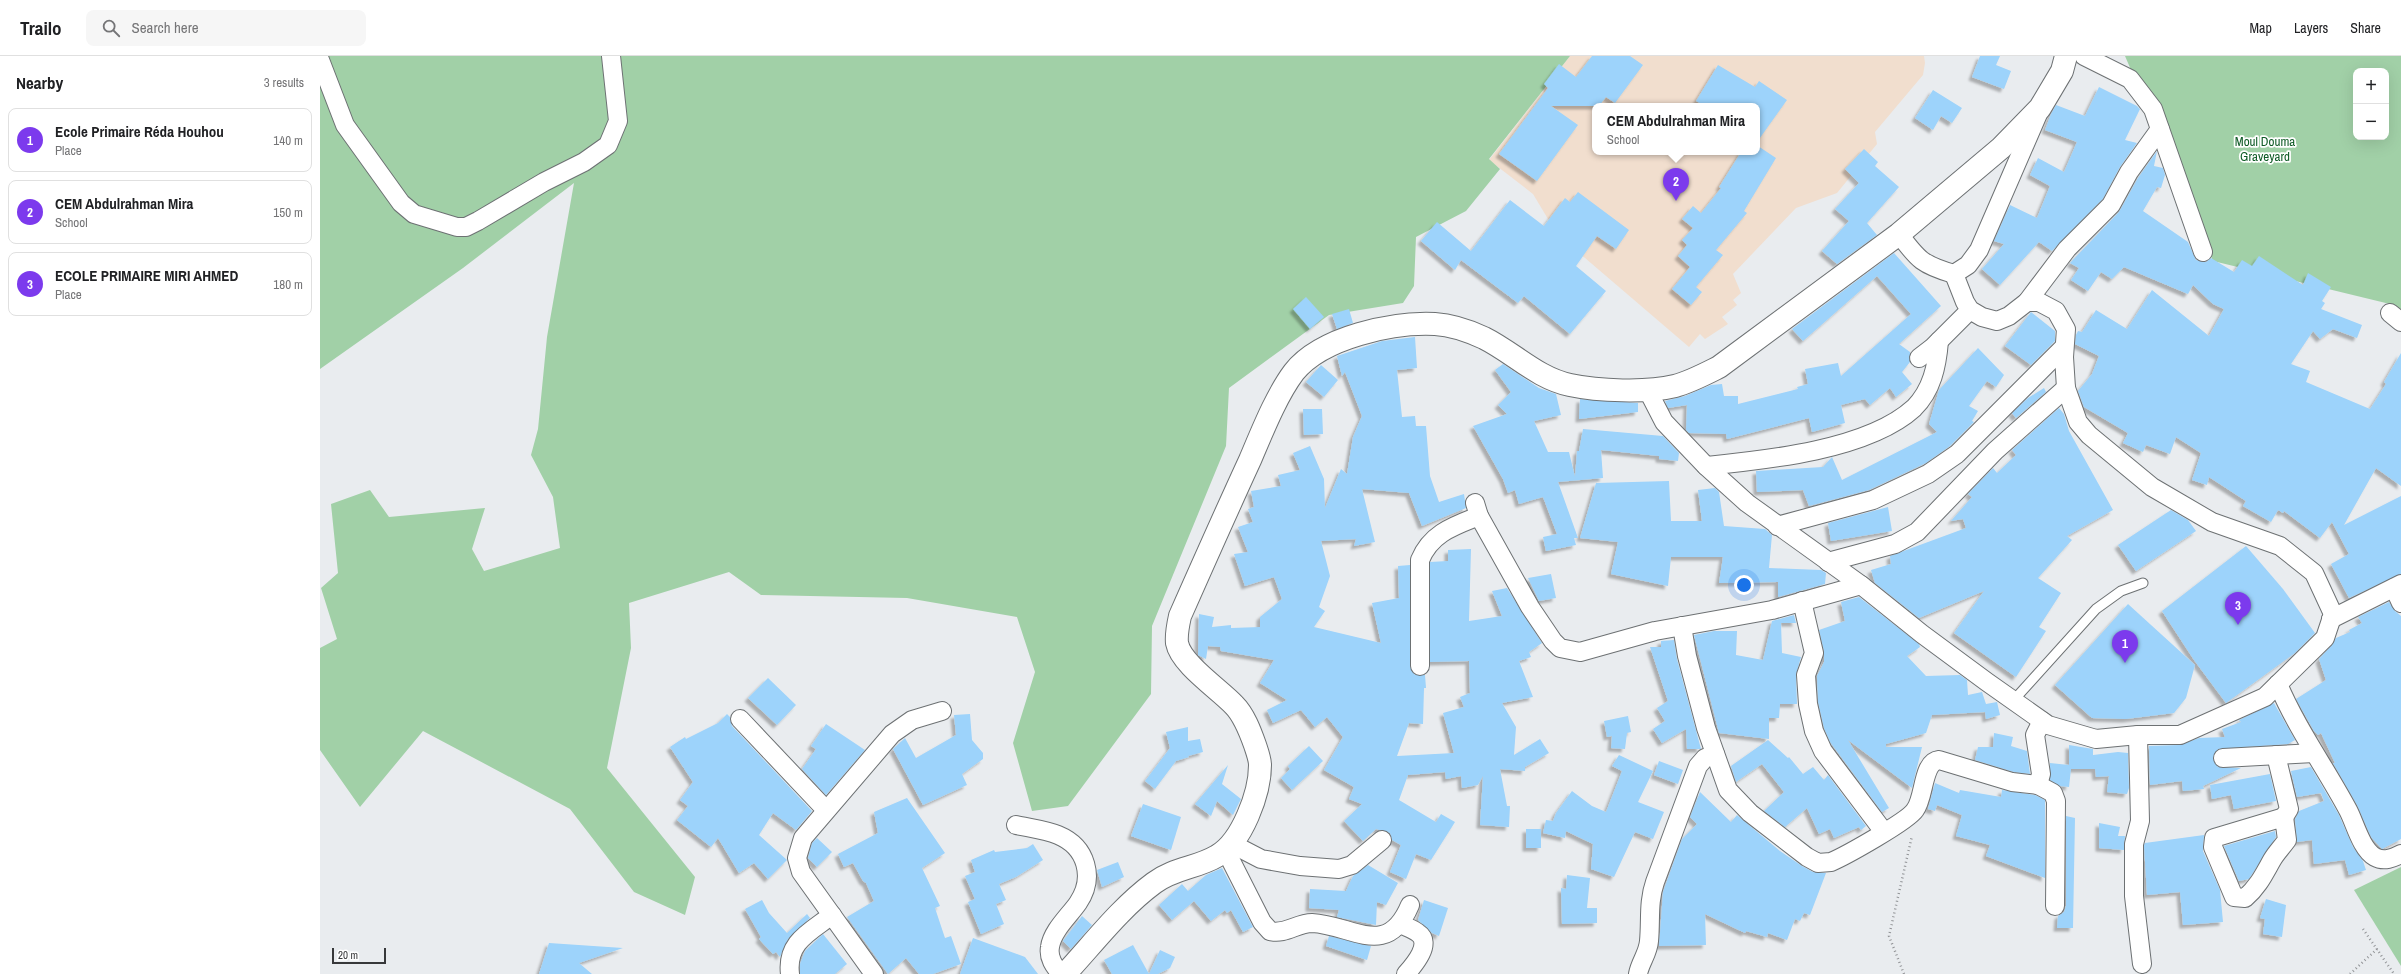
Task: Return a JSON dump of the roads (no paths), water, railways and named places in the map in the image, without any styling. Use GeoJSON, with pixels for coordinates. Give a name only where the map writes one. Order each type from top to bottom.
{"type":"FeatureCollection","features":[{"type":"Feature","properties":{"kind":"main road"},"geometry":{"type":"LineString","coordinates":[[1065,974],[1125,910],[1154,884],[1175,870],[1218,856],[1228,846],[1248,815],[1258,786],[1260,764],[1245,720],[1235,705],[1184,658],[1177,644],[1177,632],[1180,616],[1260,438],[1295,371],[1326,348],[1371,331],[1436,324],[1458,328],[1484,338],[1543,376],[1569,385],[1596,389],[1647,389],[1674,386],[1719,367],[1899,234],[2001,148],[2040,108],[2062,71],[2066,56]]}},
{"type":"Feature","properties":{"kind":"street"},"geometry":{"type":"LineString","coordinates":[[320,60],[345,125],[401,203],[414,214],[447,225],[462,227],[478,221],[544,182],[584,162],[608,145],[618,120],[611,56]]}},
{"type":"Feature","properties":{"kind":"street"},"geometry":{"type":"LineString","coordinates":[[2084,56],[2130,79],[2153,109],[2203,252]]}},
{"type":"Feature","properties":{"kind":"street"},"geometry":{"type":"LineString","coordinates":[[1899,234],[1916,257],[1932,268],[1954,274],[1968,265],[1979,250],[2040,108]]}},
{"type":"Feature","properties":{"kind":"street"},"geometry":{"type":"LineString","coordinates":[[1954,274],[1960,292],[1970,310],[1982,317],[1997,321],[2009,316],[2027,302],[2067,249],[2111,205],[2129,172],[2160,129]]}},
{"type":"Feature","properties":{"kind":"street"},"geometry":{"type":"LineString","coordinates":[[1647,389],[1664,422],[1706,466],[1747,503],[1861,585],[1922,634],[2048,725],[2096,739],[2138,735],[2180,735],[2265,697],[2325,638],[2333,614],[2314,573],[2280,546],[2212,522],[2152,487],[2089,435],[2078,422],[2066,388],[2064,347],[2066,329],[2056,311],[2039,302],[2027,302]]}},
{"type":"Feature","properties":{"kind":"street"},"geometry":{"type":"LineString","coordinates":[[1919,358],[1939,342],[1970,310]]}},
{"type":"Feature","properties":{"kind":"street"},"geometry":{"type":"LineString","coordinates":[[1706,466],[1756,461],[1806,452],[1859,437],[1896,422],[1914,407],[1929,388],[1937,365],[1939,342]]}},
{"type":"Feature","properties":{"kind":"street"},"geometry":{"type":"LineString","coordinates":[[1777,526],[1873,500],[1928,474],[1957,454],[2064,347]]}},
{"type":"Feature","properties":{"kind":"street"},"geometry":{"type":"LineString","coordinates":[[1828,562],[1895,544],[1917,532],[1995,450],[2066,388]]}},
{"type":"Feature","properties":{"kind":"street"},"geometry":{"type":"LineString","coordinates":[[1420,666],[1420,560],[1424,551],[1439,534],[1477,509],[1530,607],[1553,641],[1560,648],[1580,652],[1682,626],[1772,610],[1861,585]]}},
{"type":"Feature","properties":{"kind":"street"},"geometry":{"type":"LineString","coordinates":[[2331,619],[2399,591]]}},
{"type":"Feature","properties":{"kind":"street"},"geometry":{"type":"LineString","coordinates":[[1802,601],[1814,653],[1806,675],[1808,704],[1814,731],[1823,751],[1884,832]]}},
{"type":"Feature","properties":{"kind":"street"},"geometry":{"type":"LineString","coordinates":[[1682,626],[1687,656],[1706,728],[1724,780],[1736,798],[1750,813],[1812,860],[1818,863],[1831,862],[1907,818],[1916,810],[1928,766],[1934,760],[1960,765],[2012,782],[2038,785],[2053,793],[2056,801],[2055,906]]}},
{"type":"Feature","properties":{"kind":"street"},"geometry":{"type":"LineString","coordinates":[[2278,684],[2293,718],[2348,810],[2370,852],[2381,859],[2388,859],[2401,854]]}},
{"type":"Feature","properties":{"kind":"street"},"geometry":{"type":"LineString","coordinates":[[874,974],[801,872],[797,858],[803,838],[892,734],[912,720],[942,711]]}},
{"type":"Feature","properties":{"kind":"street"},"geometry":{"type":"LineString","coordinates":[[740,719],[826,810]]}},
{"type":"Feature","properties":{"kind":"street"},"geometry":{"type":"LineString","coordinates":[[2038,785],[2041,774],[2036,735],[2042,721]]}},
{"type":"Feature","properties":{"kind":"street"},"geometry":{"type":"LineString","coordinates":[[2138,735],[2140,820],[2134,844],[2134,896],[2142,964]]}},
{"type":"Feature","properties":{"kind":"street"},"geometry":{"type":"LineString","coordinates":[[2223,758],[2314,753]]}},
{"type":"Feature","properties":{"kind":"street"},"geometry":{"type":"LineString","coordinates":[[1638,974],[1647,954],[1650,941],[1650,899],[1655,882],[1698,766],[1705,758],[1716,754]]}},
{"type":"Feature","properties":{"kind":"street"},"geometry":{"type":"LineString","coordinates":[[2276,755],[2289,809],[2284,817],[2287,840],[2272,860],[2267,872],[2258,886],[2245,898],[2234,897],[2212,847],[2214,838],[2284,817]]}},
{"type":"Feature","properties":{"kind":"street"},"geometry":{"type":"LineString","coordinates":[[1016,825],[1058,835],[1071,843],[1081,854],[1087,870],[1088,882],[1085,891],[1056,933],[1050,947],[1052,962],[1060,974]]}},
{"type":"Feature","properties":{"kind":"street"},"geometry":{"type":"LineString","coordinates":[[1228,846],[1261,859],[1300,866],[1339,869],[1352,865],[1382,840]]}},
{"type":"Feature","properties":{"kind":"street"},"geometry":{"type":"LineString","coordinates":[[1228,846],[1262,922],[1270,931],[1283,932],[1298,926],[1312,923],[1378,936],[1395,930],[1401,924],[1410,905]]}},
{"type":"Feature","properties":{"kind":"street"},"geometry":{"type":"LineString","coordinates":[[790,974],[788,960],[791,951],[800,940],[832,915]]}},
{"type":"Feature","properties":{"kind":"street"},"geometry":{"type":"LineString","coordinates":[[1401,924],[1418,933],[1423,941],[1422,950],[1406,974]]}},
{"type":"Feature","properties":{"kind":"lane"},"geometry":{"type":"LineString","coordinates":[[2013,701],[2096,609],[2121,591],[2143,583]]}},
{"type":"Feature","properties":{"kind":"place","name":"CEM Abdulrahman Mira"},"geometry":{"type":"Point","coordinates":[1676,201]}},
{"type":"Feature","properties":{"kind":"place","name":"ECOLE PRIMAIRE MIRI AHMED"},"geometry":{"type":"Point","coordinates":[2238,625]}},
{"type":"Feature","properties":{"kind":"place","name":"Ecole Primaire Réda Houhou"},"geometry":{"type":"Point","coordinates":[2125,663]}},
{"type":"Feature","properties":{"kind":"park label","name":"Moul Douma Graveyard"},"geometry":{"type":"Point","coordinates":[2265,148]}}]}
